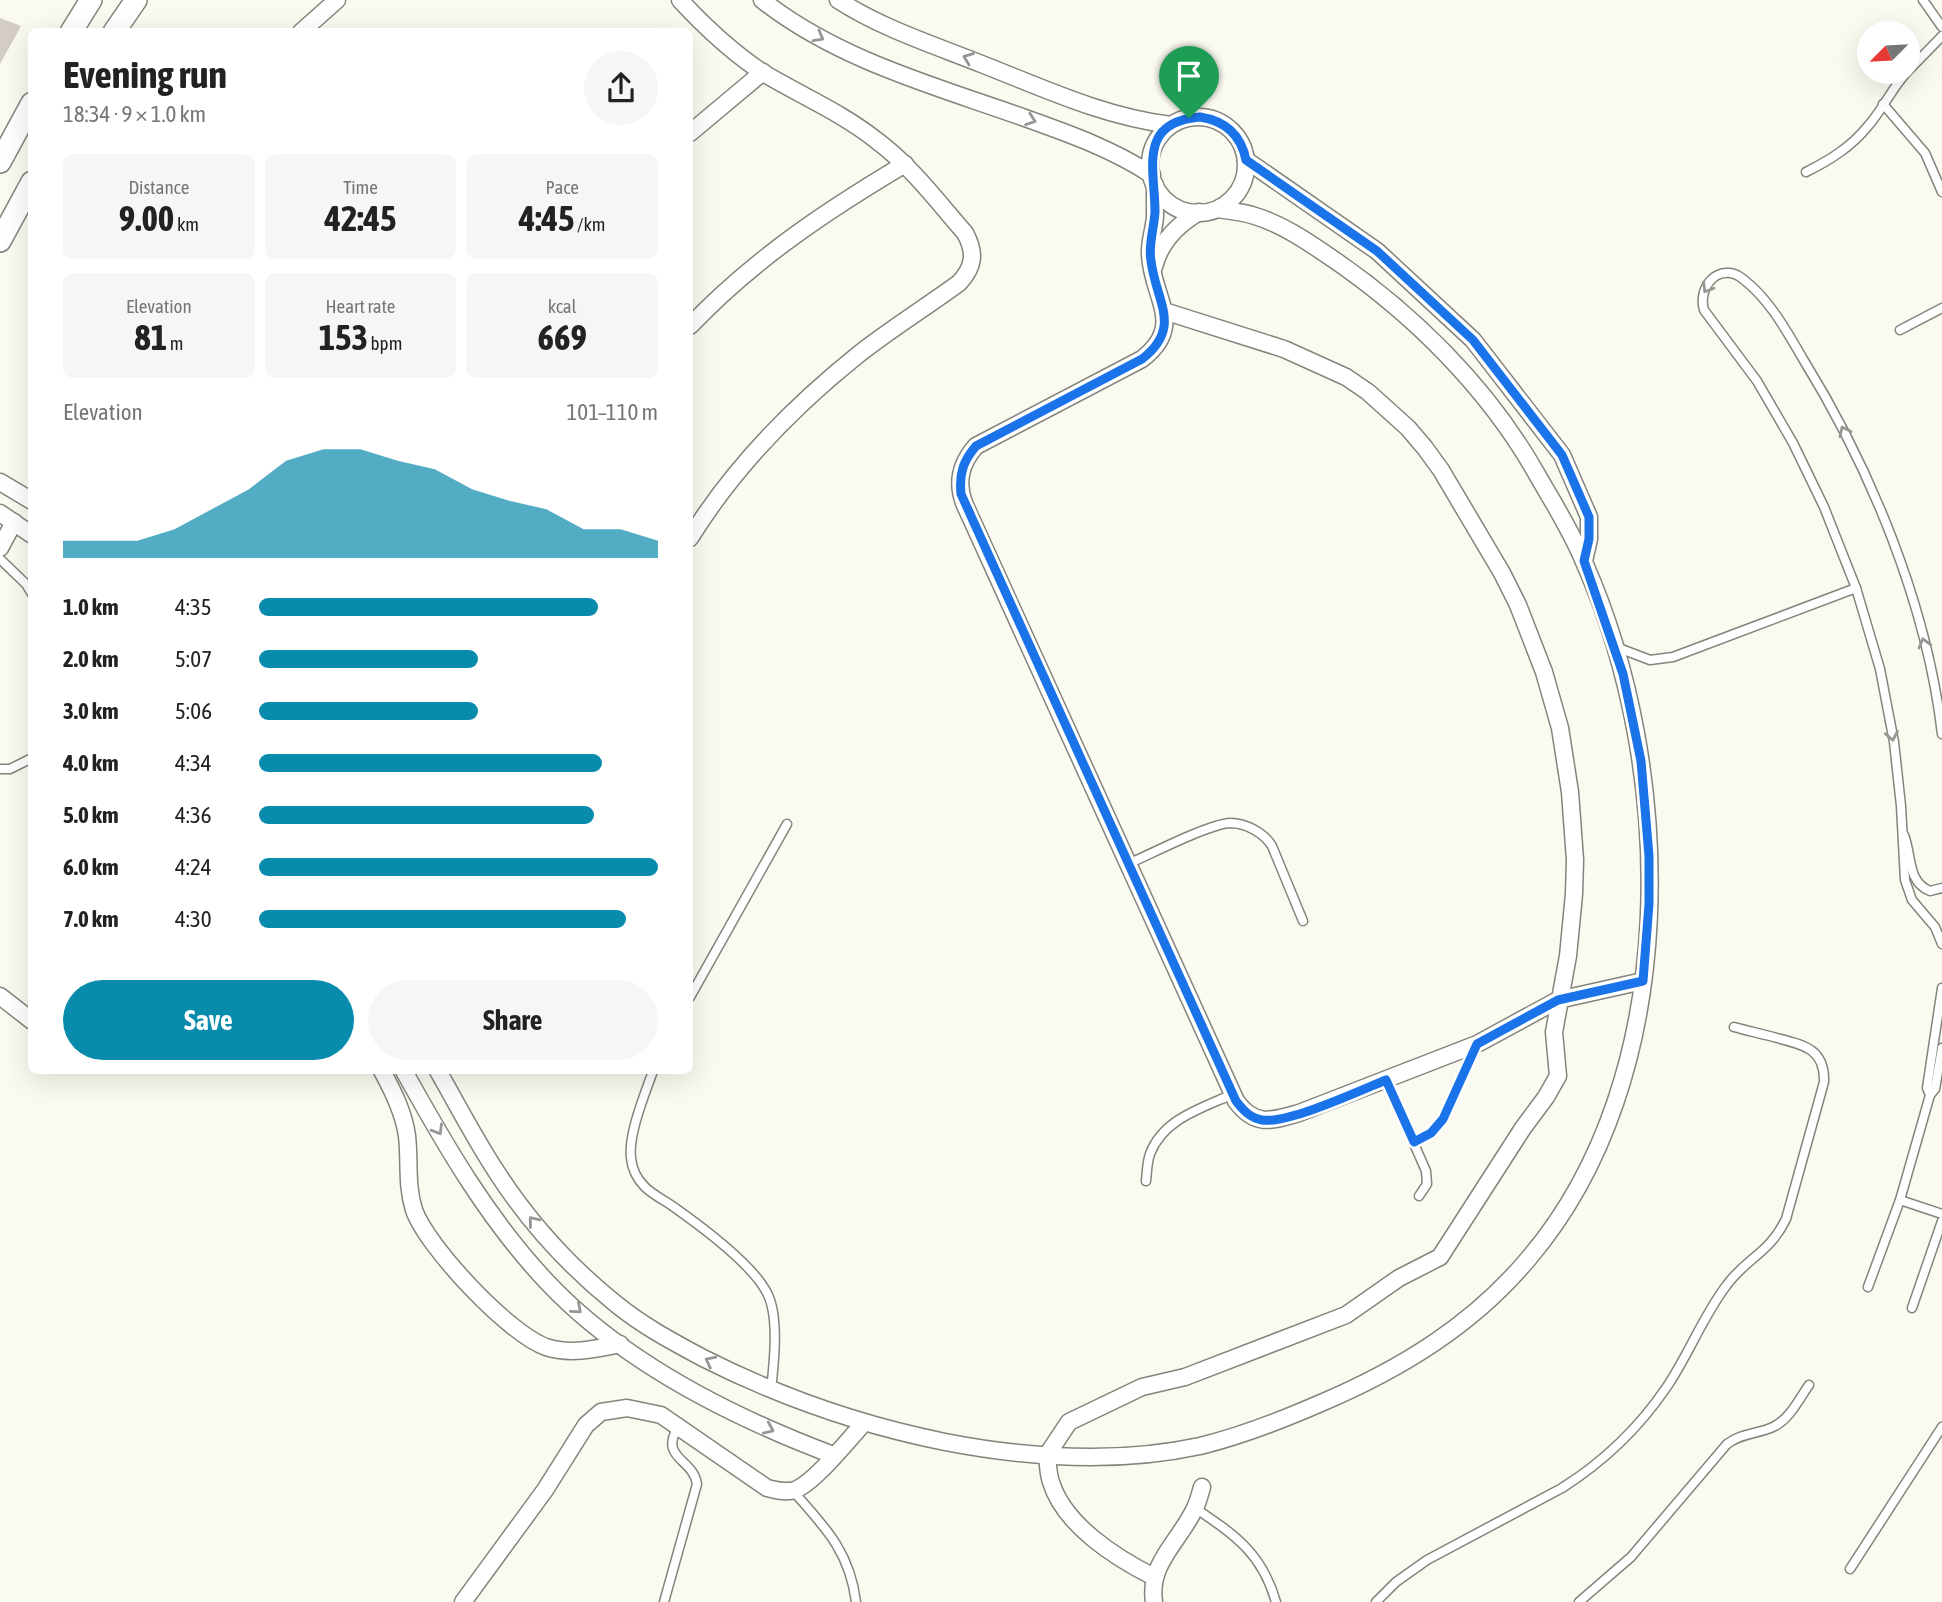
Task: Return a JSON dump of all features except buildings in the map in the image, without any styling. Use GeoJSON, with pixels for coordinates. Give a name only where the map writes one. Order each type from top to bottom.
{"type":"FeatureCollection","features":[{"type":"Feature","properties":{"kind":"street"},"geometry":{"type":"LineString","coordinates":[[74,28],[91,0]]}},
{"type":"Feature","properties":{"kind":"street"},"geometry":{"type":"LineString","coordinates":[[117,28],[135,0]]}},
{"type":"Feature","properties":{"kind":"street"},"geometry":{"type":"LineString","coordinates":[[306,28],[337,0]]}},
{"type":"Feature","properties":{"kind":"street"},"geometry":{"type":"LineString","coordinates":[[680,0],[733,50],[763,72],[844,118],[905,164],[965,233],[972,245],[973,260],[969,272],[959,283],[860,354],[811,395],[753,454],[710,504],[693,533]]}},
{"type":"Feature","properties":{"kind":"street"},"geometry":{"type":"LineString","coordinates":[[440,1074],[494,1168],[516,1200],[567,1258],[615,1303],[649,1328],[726,1370],[771,1390],[864,1423],[960,1445],[1047,1455],[1130,1456],[1166,1452],[1223,1440],[1288,1417],[1403,1363],[1459,1326],[1485,1305],[1533,1254],[1554,1226],[1590,1165],[1620,1086],[1643,981],[1649,904],[1646,808],[1633,713],[1614,646],[1584,561],[1526,455],[1491,406],[1452,361],[1409,319],[1364,280],[1287,229],[1245,212],[1217,209],[1184,211],[1166,200],[1153,180],[1129,160],[1080,137],[856,56],[799,26],[762,0]]}},
{"type":"Feature","properties":{"kind":"street"},"geometry":{"type":"LineString","coordinates":[[838,0],[876,22],[902,33],[1093,107],[1132,119],[1171,125]]}},
{"type":"Feature","properties":{"kind":"street"},"geometry":{"type":"LineString","coordinates":[[693,130],[763,72]]}},
{"type":"Feature","properties":{"kind":"street"},"geometry":{"type":"LineString","coordinates":[[0,162],[28,110]]}},
{"type":"Feature","properties":{"kind":"street"},"geometry":{"type":"LineString","coordinates":[[1217,209],[1228,203],[1242,184],[1246,160],[1238,139],[1222,123],[1200,117],[1171,125],[1154,147],[1154,218],[1150,254],[1164,311],[1163,338],[1154,350],[1142,359],[985,440],[969,454],[963,464],[960,483],[964,503],[1233,1094],[1248,1114],[1264,1120],[1299,1113],[1477,1044],[1558,1000],[1643,981]]}},
{"type":"Feature","properties":{"kind":"street"},"geometry":{"type":"LineString","coordinates":[[1246,160],[1377,251],[1473,340],[1562,455],[1589,517],[1589,539],[1584,561]]}},
{"type":"Feature","properties":{"kind":"street"},"geometry":{"type":"LineString","coordinates":[[693,323],[749,269],[800,229],[905,164]]}},
{"type":"Feature","properties":{"kind":"street"},"geometry":{"type":"LineString","coordinates":[[0,241],[28,189]]}},
{"type":"Feature","properties":{"kind":"street"},"geometry":{"type":"LineString","coordinates":[[1153,273],[1163,244],[1188,218],[1199,212]]}},
{"type":"Feature","properties":{"kind":"street"},"geometry":{"type":"LineString","coordinates":[[1154,1577],[1108,1550],[1069,1514],[1051,1483],[1047,1455],[1069,1422],[1142,1387],[1185,1377],[1346,1315],[1399,1278],[1440,1257],[1558,1076],[1553,1032],[1569,957],[1574,894],[1569,780],[1560,728],[1544,672],[1523,616],[1502,573],[1441,470],[1408,428],[1368,392],[1346,377],[1284,349],[1164,311]]}},
{"type":"Feature","properties":{"kind":"street"},"geometry":{"type":"LineString","coordinates":[[0,482],[28,495]]}},
{"type":"Feature","properties":{"kind":"street"},"geometry":{"type":"LineString","coordinates":[[0,513],[28,532]]}},
{"type":"Feature","properties":{"kind":"street"},"geometry":{"type":"LineString","coordinates":[[0,548],[14,522]]}},
{"type":"Feature","properties":{"kind":"street"},"geometry":{"type":"LineString","coordinates":[[0,996],[28,1018]]}},
{"type":"Feature","properties":{"kind":"street"},"geometry":{"type":"LineString","coordinates":[[383,1074],[403,1118],[407,1136],[408,1183],[413,1206],[422,1227],[442,1255],[509,1325],[534,1342],[564,1350],[620,1345]]}},
{"type":"Feature","properties":{"kind":"street"},"geometry":{"type":"LineString","coordinates":[[406,1074],[454,1158],[514,1244],[548,1283],[620,1345],[682,1384],[734,1413],[833,1455]]}},
{"type":"Feature","properties":{"kind":"street"},"geometry":{"type":"LineString","coordinates":[[463,1602],[545,1490],[586,1425],[601,1412],[627,1408],[661,1415],[767,1488],[779,1491],[793,1491],[808,1483],[864,1423]]}},
{"type":"Feature","properties":{"kind":"street"},"geometry":{"type":"LineString","coordinates":[[1154,1602],[1154,1577],[1159,1563],[1195,1508],[1202,1487]]}},
{"type":"Feature","properties":{"kind":"lane"},"geometry":{"type":"LineString","coordinates":[[1923,0],[1942,27]]}},
{"type":"Feature","properties":{"kind":"lane"},"geometry":{"type":"LineString","coordinates":[[1920,58],[1942,36]]}},
{"type":"Feature","properties":{"kind":"lane"},"geometry":{"type":"LineString","coordinates":[[1806,172],[1856,140],[1870,125],[1898,84]]}},
{"type":"Feature","properties":{"kind":"lane"},"geometry":{"type":"LineString","coordinates":[[1883,104],[1925,153],[1942,192]]}},
{"type":"Feature","properties":{"kind":"lane"},"geometry":{"type":"LineString","coordinates":[[1942,734],[1932,672],[1903,572],[1863,471],[1840,423],[1814,375],[1764,299],[1738,275],[1726,273],[1713,278],[1704,287],[1701,298],[1704,310],[1757,381],[1793,443],[1824,507],[1856,588],[1869,627],[1887,707],[1899,778],[1903,868],[1908,891],[1936,927],[1942,944]]}},
{"type":"Feature","properties":{"kind":"lane"},"geometry":{"type":"LineString","coordinates":[[1900,330],[1942,308]]}},
{"type":"Feature","properties":{"kind":"lane"},"geometry":{"type":"LineString","coordinates":[[0,559],[28,587]]}},
{"type":"Feature","properties":{"kind":"lane"},"geometry":{"type":"LineString","coordinates":[[1614,646],[1650,660],[1673,657],[1856,588]]}},
{"type":"Feature","properties":{"kind":"lane"},"geometry":{"type":"LineString","coordinates":[[0,769],[10,769],[28,760]]}},
{"type":"Feature","properties":{"kind":"lane"},"geometry":{"type":"LineString","coordinates":[[1128,864],[1215,827],[1232,823],[1245,826],[1264,836],[1272,846],[1303,921]]}},
{"type":"Feature","properties":{"kind":"lane"},"geometry":{"type":"LineString","coordinates":[[693,992],[788,824]]}},
{"type":"Feature","properties":{"kind":"lane"},"geometry":{"type":"LineString","coordinates":[[1902,829],[1917,883],[1930,891],[1942,888]]}},
{"type":"Feature","properties":{"kind":"lane"},"geometry":{"type":"LineString","coordinates":[[1930,1095],[1927,1088],[1942,988]]}},
{"type":"Feature","properties":{"kind":"lane"},"geometry":{"type":"LineString","coordinates":[[1376,1602],[1412,1571],[1562,1488],[1618,1446],[1667,1387],[1728,1283],[1770,1245],[1779,1233],[1786,1219],[1825,1073],[1818,1056],[1803,1045],[1734,1027]]}},
{"type":"Feature","properties":{"kind":"lane"},"geometry":{"type":"LineString","coordinates":[[1414,1142],[1431,1133],[1443,1119],[1477,1044]]}},
{"type":"Feature","properties":{"kind":"lane"},"geometry":{"type":"LineString","coordinates":[[1868,1287],[1900,1200],[1930,1095],[1935,1089],[1942,1048]]}},
{"type":"Feature","properties":{"kind":"lane"},"geometry":{"type":"LineString","coordinates":[[652,1074],[633,1140],[631,1160],[634,1170],[646,1188],[703,1229],[761,1282],[769,1296],[773,1312],[774,1370],[771,1390]]}},
{"type":"Feature","properties":{"kind":"lane"},"geometry":{"type":"LineString","coordinates":[[1386,1080],[1428,1178],[1424,1191],[1419,1196]]}},
{"type":"Feature","properties":{"kind":"lane"},"geometry":{"type":"LineString","coordinates":[[1146,1181],[1149,1155],[1167,1129],[1184,1116],[1233,1094]]}},
{"type":"Feature","properties":{"kind":"lane"},"geometry":{"type":"LineString","coordinates":[[1900,1200],[1942,1214]]}},
{"type":"Feature","properties":{"kind":"lane"},"geometry":{"type":"LineString","coordinates":[[1912,1308],[1942,1222]]}},
{"type":"Feature","properties":{"kind":"lane"},"geometry":{"type":"LineString","coordinates":[[1579,1602],[1631,1557],[1727,1444],[1742,1435],[1777,1425],[1784,1420],[1809,1385]]}},
{"type":"Feature","properties":{"kind":"lane"},"geometry":{"type":"LineString","coordinates":[[664,1602],[696,1484],[692,1470],[676,1455],[673,1448],[672,1441],[678,1427]]}},
{"type":"Feature","properties":{"kind":"lane"},"geometry":{"type":"LineString","coordinates":[[1850,1569],[1942,1427]]}},
{"type":"Feature","properties":{"kind":"lane"},"geometry":{"type":"LineString","coordinates":[[793,1491],[823,1523],[842,1552],[849,1568],[856,1602]]}},
{"type":"Feature","properties":{"kind":"lane"},"geometry":{"type":"LineString","coordinates":[[1195,1508],[1233,1534],[1251,1552],[1265,1574],[1276,1602]]}},
{"type":"Feature","properties":{"kind":"route"},"geometry":{"type":"LineString","coordinates":[[1189,118],[1212,118],[1222,123],[1238,139],[1246,160],[1377,251],[1473,340],[1562,455],[1589,517],[1589,539],[1584,561],[1608,624],[1633,713],[1641,761],[1649,856],[1649,904],[1643,981],[1558,1000],[1477,1044],[1438,1127],[1414,1142],[1386,1080],[1273,1120],[1264,1120],[1248,1114],[1236,1101],[961,494],[960,474],[963,464],[976,446],[1142,359],[1154,350],[1163,338],[1164,311],[1150,254],[1155,185],[1152,156],[1164,131],[1180,120],[1189,118]]}}]}
